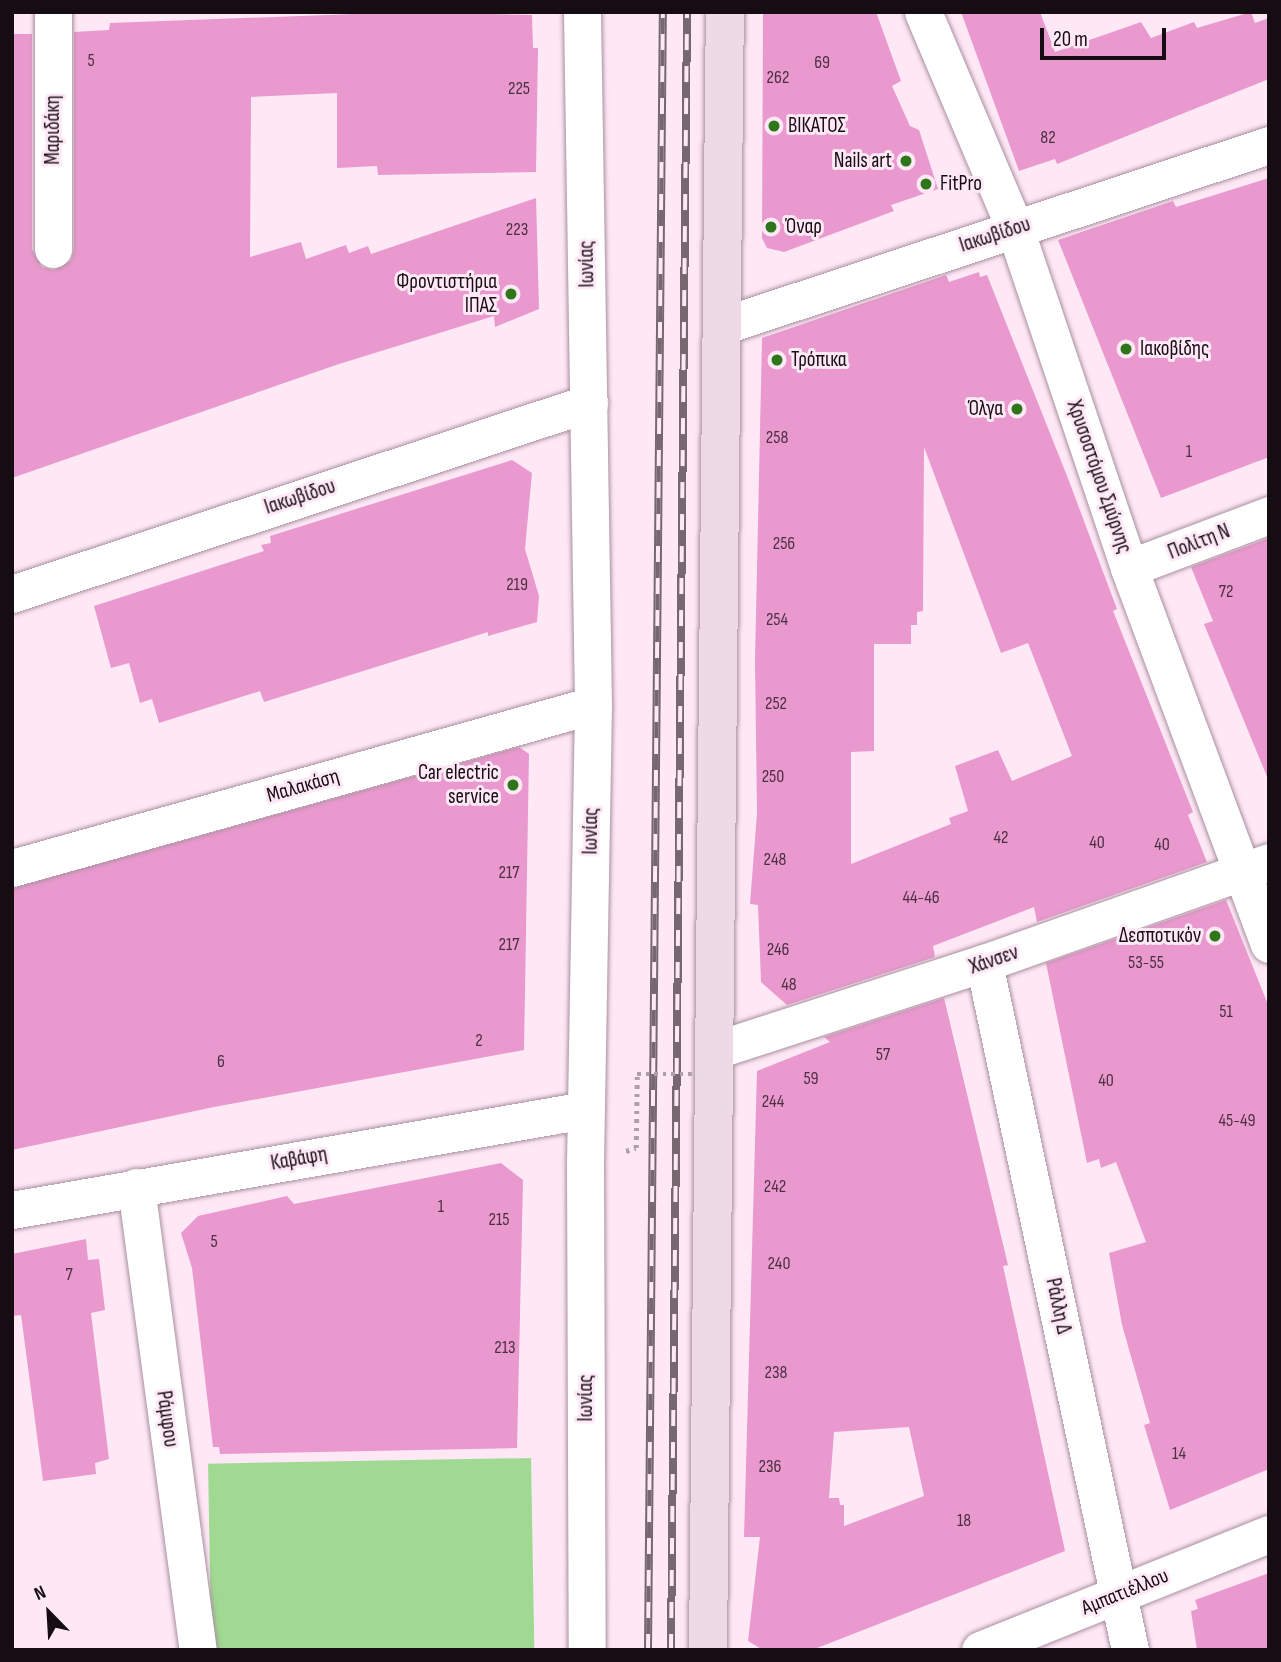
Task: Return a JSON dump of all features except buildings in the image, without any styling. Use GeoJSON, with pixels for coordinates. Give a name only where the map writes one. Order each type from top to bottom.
{"type":"FeatureCollection","features":[{"type":"Feature","properties":{"kind":"street","name":"Μαριδάκη"},"geometry":{"type":"LineString","coordinates":[[53,12],[53,249]]}},
{"type":"Feature","properties":{"kind":"street","name":"Ιωνίας"},"geometry":{"type":"LineString","coordinates":[[582,12],[593,705],[585,1110],[587,1650]]}},
{"type":"Feature","properties":{"kind":"street"},"geometry":{"type":"LineString","coordinates":[[708,1650],[705,1062],[722,326],[725,12]]}},
{"type":"Feature","properties":{"kind":"street","name":"Χρυσοστόμου Σμύρνης"},"geometry":{"type":"LineString","coordinates":[[923,12],[1015,229],[1129,568],[1255,868],[1269,944]]}},
{"type":"Feature","properties":{"kind":"street","name":"Ιακωβίδου"},"geometry":{"type":"LineString","coordinates":[[722,326],[1269,145]]}},
{"type":"Feature","properties":{"kind":"street","name":"Ιακωβίδου"},"geometry":{"type":"LineString","coordinates":[[12,594],[589,402]]}},
{"type":"Feature","properties":{"kind":"street","name":"Πολίτη Ν"},"geometry":{"type":"LineString","coordinates":[[1129,568],[1269,515]]}},
{"type":"Feature","properties":{"kind":"street","name":"Μαλακάση"},"geometry":{"type":"LineString","coordinates":[[12,868],[593,705]]}},
{"type":"Feature","properties":{"kind":"street","name":"Χάνσεν"},"geometry":{"type":"LineString","coordinates":[[705,1062],[1255,868]]}},
{"type":"Feature","properties":{"kind":"street","name":"Ράλλη Δ"},"geometry":{"type":"LineString","coordinates":[[984,963],[1130,1650]]}},
{"type":"Feature","properties":{"kind":"street","name":"Καβάφη"},"geometry":{"type":"LineString","coordinates":[[12,1210],[585,1110]]}},
{"type":"Feature","properties":{"kind":"street","name":"Ράμφου"},"geometry":{"type":"LineString","coordinates":[[136,1187],[198,1650]]}},
{"type":"Feature","properties":{"kind":"street","name":"Αμπατιέλλου"},"geometry":{"type":"LineString","coordinates":[[980,1650],[1269,1534]]}},
{"type":"Feature","properties":{"kind":"path"},"geometry":{"type":"LineString","coordinates":[[636,1148],[637,1074],[705,1062]]}},
{"type":"Feature","properties":{"kind":"green space"},"geometry":{"type":"Polygon","coordinates":[[[531,1458],[534,1650],[211,1650],[208,1464],[531,1458]]]}},
{"type":"Feature","properties":{"kind":"railway"},"geometry":{"type":"LineString","coordinates":[[648,1650],[663,12]]}},
{"type":"Feature","properties":{"kind":"railway"},"geometry":{"type":"LineString","coordinates":[[671,1650],[687,12]]}},
{"type":"Feature","properties":{"kind":"place","name":"ΒΙΚΑΤΟΣ"},"geometry":{"type":"Point","coordinates":[774,126]}},
{"type":"Feature","properties":{"kind":"place","name":"Nails art"},"geometry":{"type":"Point","coordinates":[906,161]}},
{"type":"Feature","properties":{"kind":"place","name":"FitPro"},"geometry":{"type":"Point","coordinates":[926,184]}},
{"type":"Feature","properties":{"kind":"place","name":"Όναρ"},"geometry":{"type":"Point","coordinates":[771,227]}},
{"type":"Feature","properties":{"kind":"place","name":"Φροντιστήρια ΙΠΑΣ"},"geometry":{"type":"Point","coordinates":[511,294]}},
{"type":"Feature","properties":{"kind":"place","name":"Ιακοβίδης"},"geometry":{"type":"Point","coordinates":[1126,349]}},
{"type":"Feature","properties":{"kind":"place","name":"Τρόπικα"},"geometry":{"type":"Point","coordinates":[777,360]}},
{"type":"Feature","properties":{"kind":"place","name":"Όλγα"},"geometry":{"type":"Point","coordinates":[1017,409]}},
{"type":"Feature","properties":{"kind":"place","name":"Car electric service"},"geometry":{"type":"Point","coordinates":[513,785]}},
{"type":"Feature","properties":{"kind":"place","name":"Δεσποτικὀν"},"geometry":{"type":"Point","coordinates":[1215,936]}}]}
